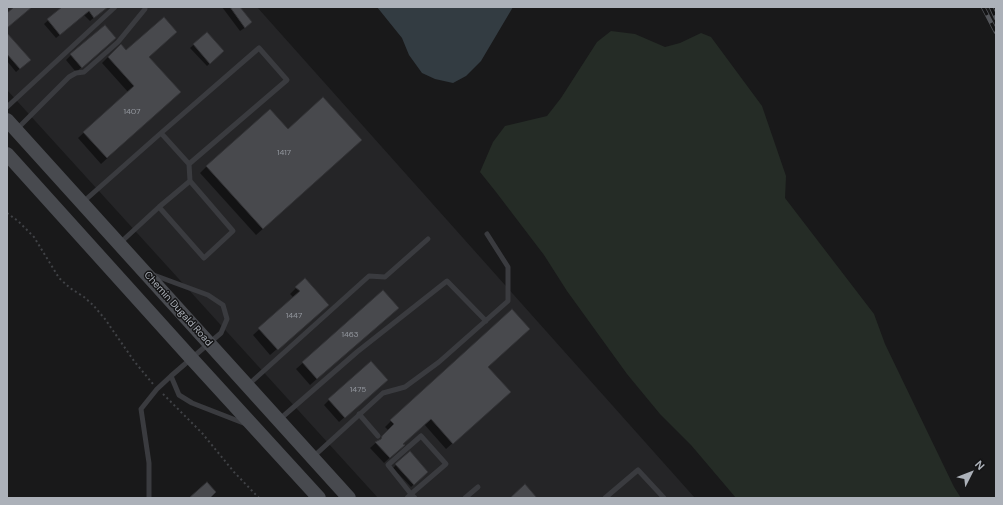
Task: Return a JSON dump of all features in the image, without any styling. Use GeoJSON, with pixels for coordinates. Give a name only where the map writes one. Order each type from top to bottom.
{"type":"FeatureCollection","features":[{"type":"Feature","properties":{"kind":"main road","name":"Chemin Dugald Road"},"geometry":{"type":"LineString","coordinates":[[12,125],[349,498]]}},
{"type":"Feature","properties":{"kind":"main road"},"geometry":{"type":"LineString","coordinates":[[7,154],[319,498]]}},
{"type":"Feature","properties":{"kind":"lane"},"geometry":{"type":"LineString","coordinates":[[7,107],[115,7]]}},
{"type":"Feature","properties":{"kind":"lane"},"geometry":{"type":"LineString","coordinates":[[12,125],[69,77],[76,73],[84,72],[118,42],[145,9]]}},
{"type":"Feature","properties":{"kind":"lane"},"geometry":{"type":"LineString","coordinates":[[82,203],[259,48],[287,80],[189,164]]}},
{"type":"Feature","properties":{"kind":"lane"},"geometry":{"type":"LineString","coordinates":[[159,207],[204,258],[233,231],[190,181],[189,164],[161,133]]}},
{"type":"Feature","properties":{"kind":"lane"},"geometry":{"type":"LineString","coordinates":[[119,244],[190,181]]}},
{"type":"Feature","properties":{"kind":"lane"},"geometry":{"type":"LineString","coordinates":[[312,457],[383,393],[405,387],[433,367],[508,301],[508,267],[488,234]]}},
{"type":"Feature","properties":{"kind":"lane"},"geometry":{"type":"LineString","coordinates":[[247,386],[369,276],[386,277],[428,239]]}},
{"type":"Feature","properties":{"kind":"lane"},"geometry":{"type":"LineString","coordinates":[[144,271],[208,294],[223,305],[227,319],[221,333],[157,389],[141,409],[149,463],[149,498]]}},
{"type":"Feature","properties":{"kind":"lane"},"geometry":{"type":"LineString","coordinates":[[279,420],[357,352],[447,281],[486,321]]}},
{"type":"Feature","properties":{"kind":"lane"},"geometry":{"type":"LineString","coordinates":[[171,376],[180,395],[192,403],[254,427]]}},
{"type":"Feature","properties":{"kind":"lane"},"geometry":{"type":"LineString","coordinates":[[359,414],[378,436]]}},
{"type":"Feature","properties":{"kind":"lane"},"geometry":{"type":"LineString","coordinates":[[407,498],[413,496],[446,464],[421,436],[388,465],[413,496]]}},
{"type":"Feature","properties":{"kind":"lane"},"geometry":{"type":"LineString","coordinates":[[605,498],[638,470],[664,498]]}},
{"type":"Feature","properties":{"kind":"lane"},"geometry":{"type":"LineString","coordinates":[[465,498],[478,487]]}},
{"type":"Feature","properties":{"kind":"path"},"geometry":{"type":"LineString","coordinates":[[7,213],[18,221],[34,237],[59,278],[70,288],[84,297],[105,318],[134,361],[157,389],[202,433],[230,468],[259,498]]}},
{"type":"Feature","properties":{"kind":"shaded area"},"geometry":{"type":"Polygon","coordinates":[[[7,7],[257,7],[695,498],[378,498],[7,90],[7,7]]]}},
{"type":"Feature","properties":{"kind":"shaded area"},"geometry":{"type":"Polygon","coordinates":[[[377,7],[513,7],[481,61],[466,76],[453,83],[435,79],[422,73],[409,55],[402,38],[377,7]]]}},
{"type":"Feature","properties":{"kind":"shaded area"},"geometry":{"type":"Polygon","coordinates":[[[611,31],[635,34],[665,47],[680,43],[701,33],[711,37],[762,106],[786,176],[785,198],[874,314],[885,344],[954,487],[961,498],[736,498],[691,445],[660,414],[627,374],[567,291],[544,255],[480,172],[493,142],[505,126],[547,116],[561,98],[597,42],[611,31]]]}},
{"type":"Feature","properties":{"kind":"building"},"geometry":{"type":"Polygon","coordinates":[[[14,7],[32,7],[7,28],[7,13],[14,7]]]}},
{"type":"Feature","properties":{"kind":"building"},"geometry":{"type":"Polygon","coordinates":[[[62,7],[108,7],[94,18],[89,11],[60,35],[47,19],[62,7]]]}},
{"type":"Feature","properties":{"kind":"building"},"geometry":{"type":"Polygon","coordinates":[[[230,7],[240,7],[252,22],[245,28],[230,7]]]}},
{"type":"Feature","properties":{"kind":"building"},"geometry":{"type":"Polygon","coordinates":[[[164,17],[177,32],[149,57],[181,92],[107,158],[83,132],[134,86],[108,57],[121,44],[126,50],[164,17]]]}},
{"type":"Feature","properties":{"kind":"building"},"geometry":{"type":"Polygon","coordinates":[[[105,25],[116,38],[82,68],[70,54],[105,25]]]}},
{"type":"Feature","properties":{"kind":"building"},"geometry":{"type":"Polygon","coordinates":[[[207,32],[224,51],[210,64],[193,44],[207,32]]]}},
{"type":"Feature","properties":{"kind":"building"},"geometry":{"type":"Polygon","coordinates":[[[7,33],[31,60],[20,69],[7,54],[7,33]]]}},
{"type":"Feature","properties":{"kind":"building"},"geometry":{"type":"Polygon","coordinates":[[[323,97],[362,140],[263,229],[206,166],[270,109],[288,129],[323,97]]]}},
{"type":"Feature","properties":{"kind":"building"},"geometry":{"type":"Polygon","coordinates":[[[305,278],[329,305],[278,350],[258,328],[300,291],[295,287],[305,278]]]}},
{"type":"Feature","properties":{"kind":"building"},"geometry":{"type":"Polygon","coordinates":[[[383,290],[399,308],[317,379],[302,362],[383,290]]]}},
{"type":"Feature","properties":{"kind":"building"},"geometry":{"type":"Polygon","coordinates":[[[512,309],[530,329],[488,367],[511,392],[453,444],[431,419],[390,458],[375,442],[381,439],[382,436],[394,424],[390,420],[512,309]]]}},
{"type":"Feature","properties":{"kind":"building"},"geometry":{"type":"Polygon","coordinates":[[[371,361],[388,380],[345,418],[328,399],[371,361]]]}},
{"type":"Feature","properties":{"kind":"building"},"geometry":{"type":"Polygon","coordinates":[[[410,451],[428,472],[414,485],[395,464],[410,451]]]}},
{"type":"Feature","properties":{"kind":"building"},"geometry":{"type":"Polygon","coordinates":[[[207,482],[216,492],[210,498],[189,498],[207,482]]]}},
{"type":"Feature","properties":{"kind":"building"},"geometry":{"type":"Polygon","coordinates":[[[525,484],[537,498],[510,498],[525,484]]]}},
{"type":"Feature","properties":{"kind":"railway"},"geometry":{"type":"LineString","coordinates":[[983,7],[996,32]]}},
{"type":"Feature","properties":{"kind":"railway"},"geometry":{"type":"LineString","coordinates":[[991,7],[996,18]]}}]}
